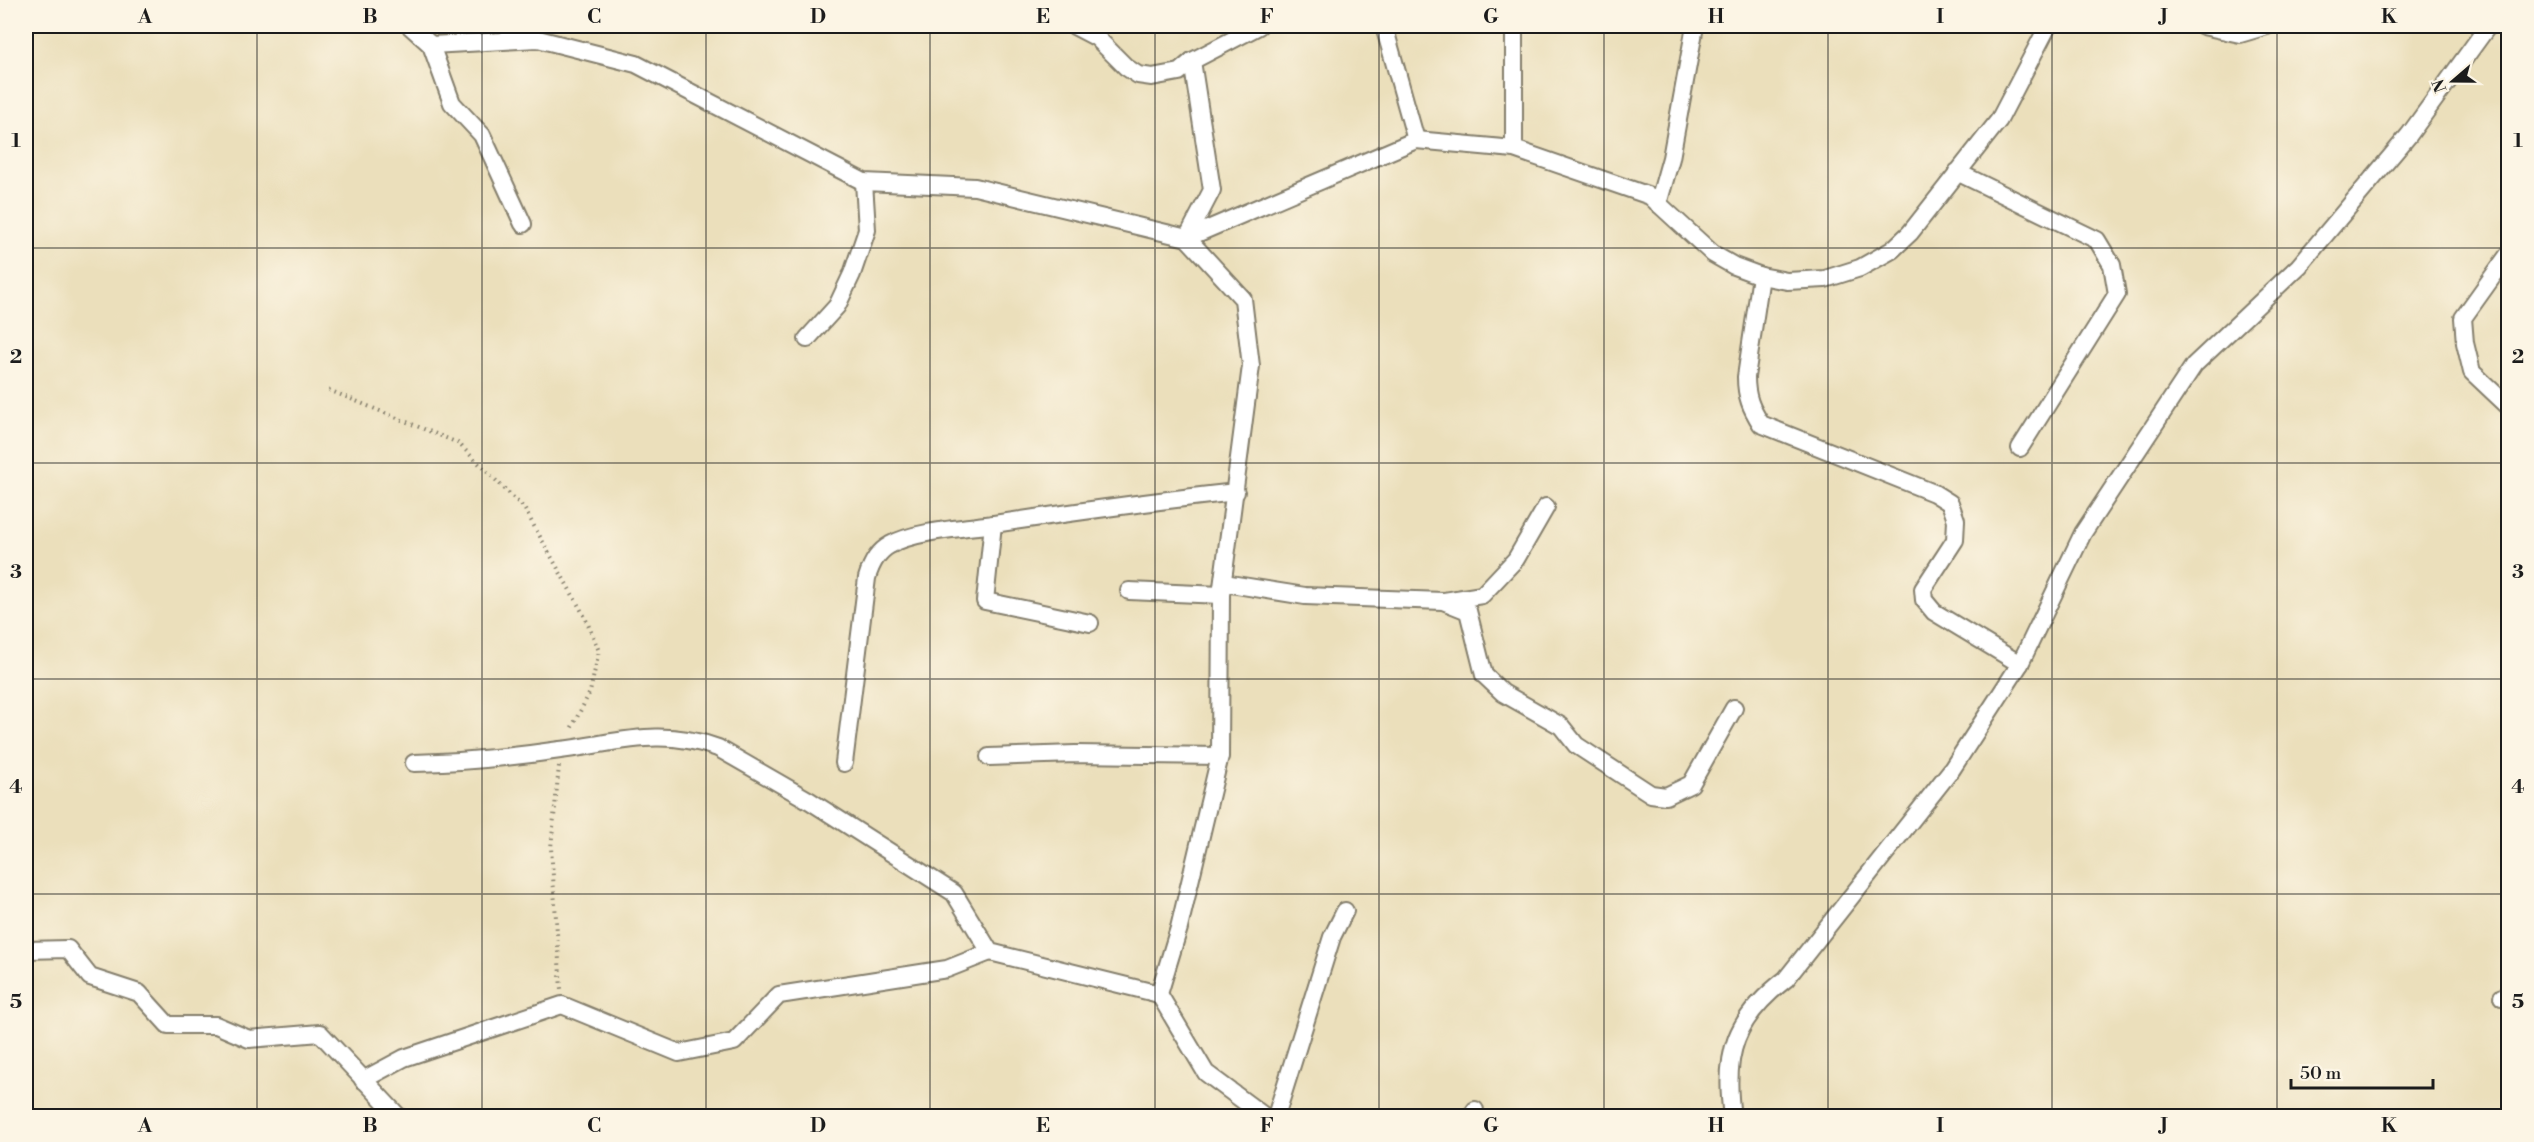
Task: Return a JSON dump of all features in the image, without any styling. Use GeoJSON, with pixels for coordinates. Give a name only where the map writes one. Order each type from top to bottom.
{"type":"FeatureCollection","features":[{"type":"Feature","properties":{"kind":"street"},"geometry":{"type":"LineString","coordinates":[[410,26],[431,45],[452,103],[482,135],[523,224]]}},
{"type":"Feature","properties":{"kind":"street"},"geometry":{"type":"LineString","coordinates":[[1074,26],[1097,38],[1126,67],[1138,75],[1152,77],[1179,72],[1192,61],[1259,26]]}},
{"type":"Feature","properties":{"kind":"street"},"geometry":{"type":"LineString","coordinates":[[1384,26],[1416,140]]}},
{"type":"Feature","properties":{"kind":"street"},"geometry":{"type":"LineString","coordinates":[[1514,26],[1514,149]]}},
{"type":"Feature","properties":{"kind":"street"},"geometry":{"type":"LineString","coordinates":[[1658,204],[1671,158],[1695,26]]}},
{"type":"Feature","properties":{"kind":"street"},"geometry":{"type":"LineString","coordinates":[[1187,238],[1416,140],[1514,149],[1650,196],[1713,254],[1734,266],[1761,276],[1787,281],[1825,279],[1860,268],[1876,260],[1910,233],[1999,120],[2048,26]]}},
{"type":"Feature","properties":{"kind":"street"},"geometry":{"type":"LineString","coordinates":[[2203,26],[2240,34],[2267,26]]}},
{"type":"Feature","properties":{"kind":"street"},"geometry":{"type":"LineString","coordinates":[[1732,1116],[1727,1086],[1731,1052],[1737,1036],[1754,1007],[1786,979],[1953,769],[2020,664],[2083,533],[2194,364],[2300,266],[2409,135],[2488,26]]}},
{"type":"Feature","properties":{"kind":"street"},"geometry":{"type":"LineString","coordinates":[[431,45],[538,39],[636,64],[864,182],[975,187],[1187,238],[1243,299],[1251,366],[1222,589],[1220,756],[1179,928],[1159,994]]}},
{"type":"Feature","properties":{"kind":"street"},"geometry":{"type":"LineString","coordinates":[[1187,238],[1212,190],[1192,61]]}},
{"type":"Feature","properties":{"kind":"street"},"geometry":{"type":"LineString","coordinates":[[1958,172],[2097,240],[2112,265],[2117,294],[2020,448]]}},
{"type":"Feature","properties":{"kind":"street"},"geometry":{"type":"LineString","coordinates":[[807,339],[837,306],[852,274],[867,230],[864,182]]}},
{"type":"Feature","properties":{"kind":"street"},"geometry":{"type":"LineString","coordinates":[[2508,255],[2463,318],[2465,343],[2472,372],[2508,406]]}},
{"type":"Feature","properties":{"kind":"street"},"geometry":{"type":"LineString","coordinates":[[1761,276],[1746,377],[1746,394],[1751,409],[1761,424],[1934,493],[1950,503],[1956,520],[1955,540],[1923,589],[1924,600],[1934,612],[2020,664]]}},
{"type":"Feature","properties":{"kind":"street"},"geometry":{"type":"LineString","coordinates":[[844,763],[867,580],[873,562],[883,550],[897,541],[944,531],[1113,506],[1236,492]]}},
{"type":"Feature","properties":{"kind":"street"},"geometry":{"type":"LineString","coordinates":[[1129,591],[1222,589],[1305,596],[1443,601],[1482,595],[1516,559],[1546,507]]}},
{"type":"Feature","properties":{"kind":"street"},"geometry":{"type":"LineString","coordinates":[[993,524],[985,601],[1090,623]]}},
{"type":"Feature","properties":{"kind":"street"},"geometry":{"type":"LineString","coordinates":[[1443,601],[1468,611],[1484,675],[1503,693],[1561,726],[1576,745],[1651,794],[1666,795],[1691,784],[1734,708]]}},
{"type":"Feature","properties":{"kind":"street"},"geometry":{"type":"LineString","coordinates":[[414,763],[456,762],[561,750],[649,736],[684,738],[718,748],[810,801],[954,894],[990,952]]}},
{"type":"Feature","properties":{"kind":"street"},"geometry":{"type":"LineString","coordinates":[[989,757],[1075,754],[1220,756]]}},
{"type":"Feature","properties":{"kind":"street"},"geometry":{"type":"LineString","coordinates":[[1276,1116],[1332,937],[1345,911]]}},
{"type":"Feature","properties":{"kind":"street"},"geometry":{"type":"LineString","coordinates":[[26,950],[68,949],[90,977],[139,993],[168,1025],[216,1025],[249,1039],[320,1033],[398,1116]]}},
{"type":"Feature","properties":{"kind":"street"},"geometry":{"type":"LineString","coordinates":[[363,1080],[404,1058],[562,1005],[679,1053],[734,1042],[779,995],[947,969],[990,952],[1159,994],[1206,1073],[1264,1116]]}},
{"type":"Feature","properties":{"kind":"path"},"geometry":{"type":"LineString","coordinates":[[329,390],[458,443],[524,508],[585,617],[599,651],[590,692],[561,750],[551,848],[562,1005]]}}]}
